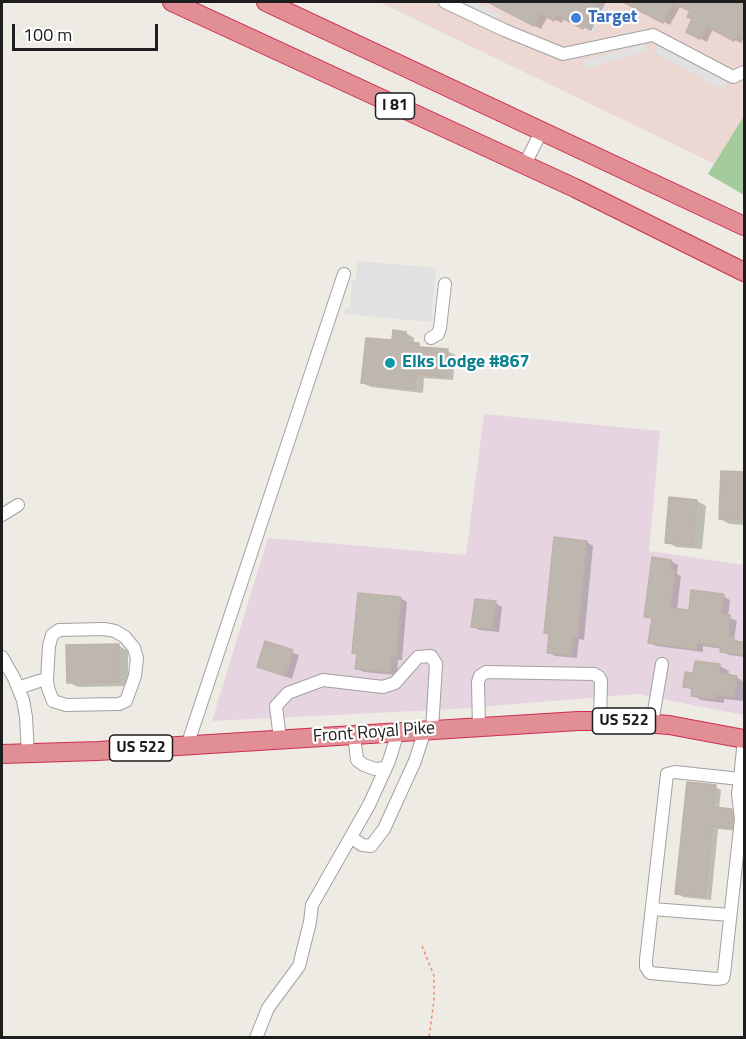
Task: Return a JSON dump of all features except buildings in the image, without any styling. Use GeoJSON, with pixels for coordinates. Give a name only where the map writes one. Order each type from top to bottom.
{"type":"FeatureCollection","features":[{"type":"Feature","properties":{"kind":"highway","name":"I 81"},"geometry":{"type":"LineString","coordinates":[[172,2],[629,214],[744,272]]}},
{"type":"Feature","properties":{"kind":"highway","name":"I 81"},"geometry":{"type":"LineString","coordinates":[[266,2],[744,226]]}},
{"type":"Feature","properties":{"kind":"highway","name":"Front Royal Pike"},"geometry":{"type":"LineString","coordinates":[[2,754],[187,746],[600,721],[652,723],[744,739]]}},
{"type":"Feature","properties":{"kind":"street"},"geometry":{"type":"LineString","coordinates":[[445,2],[504,30],[563,54],[653,35],[733,77],[744,72]]}},
{"type":"Feature","properties":{"kind":"street"},"geometry":{"type":"LineString","coordinates":[[524,166],[542,130]]}},
{"type":"Feature","properties":{"kind":"street"},"geometry":{"type":"LineString","coordinates":[[187,746],[344,274]]}},
{"type":"Feature","properties":{"kind":"street"},"geometry":{"type":"LineString","coordinates":[[431,338],[437,336],[440,328],[445,284]]}},
{"type":"Feature","properties":{"kind":"street"},"geometry":{"type":"LineString","coordinates":[[2,515],[18,505]]}},
{"type":"Feature","properties":{"kind":"street"},"geometry":{"type":"LineString","coordinates":[[104,629],[115,631],[130,643],[137,657],[137,668],[128,697],[123,703],[57,704],[51,698],[47,680],[49,642],[52,635],[59,630],[104,629]]}},
{"type":"Feature","properties":{"kind":"street"},"geometry":{"type":"LineString","coordinates":[[2,657],[18,688],[27,717],[28,754]]}},
{"type":"Feature","properties":{"kind":"street"},"geometry":{"type":"LineString","coordinates":[[280,740],[276,706],[288,693],[323,680],[382,687],[395,683],[418,657],[431,657],[436,664],[428,730],[415,761],[384,829],[371,846],[362,845],[351,837]]}},
{"type":"Feature","properties":{"kind":"street"},"geometry":{"type":"LineString","coordinates":[[652,723],[662,664]]}},
{"type":"Feature","properties":{"kind":"street"},"geometry":{"type":"LineString","coordinates":[[479,727],[478,682],[480,676],[486,672],[594,674],[599,676],[601,681],[600,721]]}},
{"type":"Feature","properties":{"kind":"street"},"geometry":{"type":"LineString","coordinates":[[18,688],[47,680]]}},
{"type":"Feature","properties":{"kind":"street"},"geometry":{"type":"LineString","coordinates":[[256,1038],[268,1008],[299,966],[312,905],[369,805],[398,732]]}},
{"type":"Feature","properties":{"kind":"street"},"geometry":{"type":"LineString","coordinates":[[354,735],[357,760],[375,769],[385,768]]}},
{"type":"Feature","properties":{"kind":"street"},"geometry":{"type":"LineString","coordinates":[[740,779],[675,772],[667,774],[646,960],[648,972],[723,978],[741,819],[738,794],[740,779],[744,739]]}},
{"type":"Feature","properties":{"kind":"street"},"geometry":{"type":"LineString","coordinates":[[652,909],[730,915]]}},
{"type":"Feature","properties":{"kind":"path"},"geometry":{"type":"LineString","coordinates":[[422,946],[434,976],[434,1000],[429,1038]]}},
{"type":"Feature","properties":{"kind":"shaded area"},"geometry":{"type":"Polygon","coordinates":[[[379,2],[744,2],[744,125],[719,166],[379,2]]]}},
{"type":"Feature","properties":{"kind":"shaded area"},"geometry":{"type":"Polygon","coordinates":[[[440,2],[476,2],[501,15],[493,27],[440,2]]]}},
{"type":"Feature","properties":{"kind":"shaded area"},"geometry":{"type":"Polygon","coordinates":[[[597,3],[606,8],[593,32],[584,27],[597,3]]]}},
{"type":"Feature","properties":{"kind":"shaded area"},"geometry":{"type":"Polygon","coordinates":[[[663,38],[731,75],[723,90],[654,52],[663,38]]]}},
{"type":"Feature","properties":{"kind":"shaded area"},"geometry":{"type":"Polygon","coordinates":[[[645,44],[647,51],[585,69],[583,61],[645,44]]]}},
{"type":"Feature","properties":{"kind":"shaded area"},"geometry":{"type":"Polygon","coordinates":[[[357,261],[436,268],[431,322],[344,314],[345,307],[350,308],[352,280],[356,280],[357,261]]]}},
{"type":"Feature","properties":{"kind":"shaded area"},"geometry":{"type":"Polygon","coordinates":[[[484,414],[660,431],[649,551],[744,565],[744,715],[637,694],[455,709],[212,721],[268,538],[466,555],[484,414]]]}},
{"type":"Feature","properties":{"kind":"green space"},"geometry":{"type":"Polygon","coordinates":[[[744,116],[744,195],[708,174],[744,116]]]}},
{"type":"Feature","properties":{"kind":"place","name":"Target"},"geometry":{"type":"Point","coordinates":[576,18]}},
{"type":"Feature","properties":{"kind":"place","name":"Elks Lodge #867"},"geometry":{"type":"Point","coordinates":[390,363]}}]}
